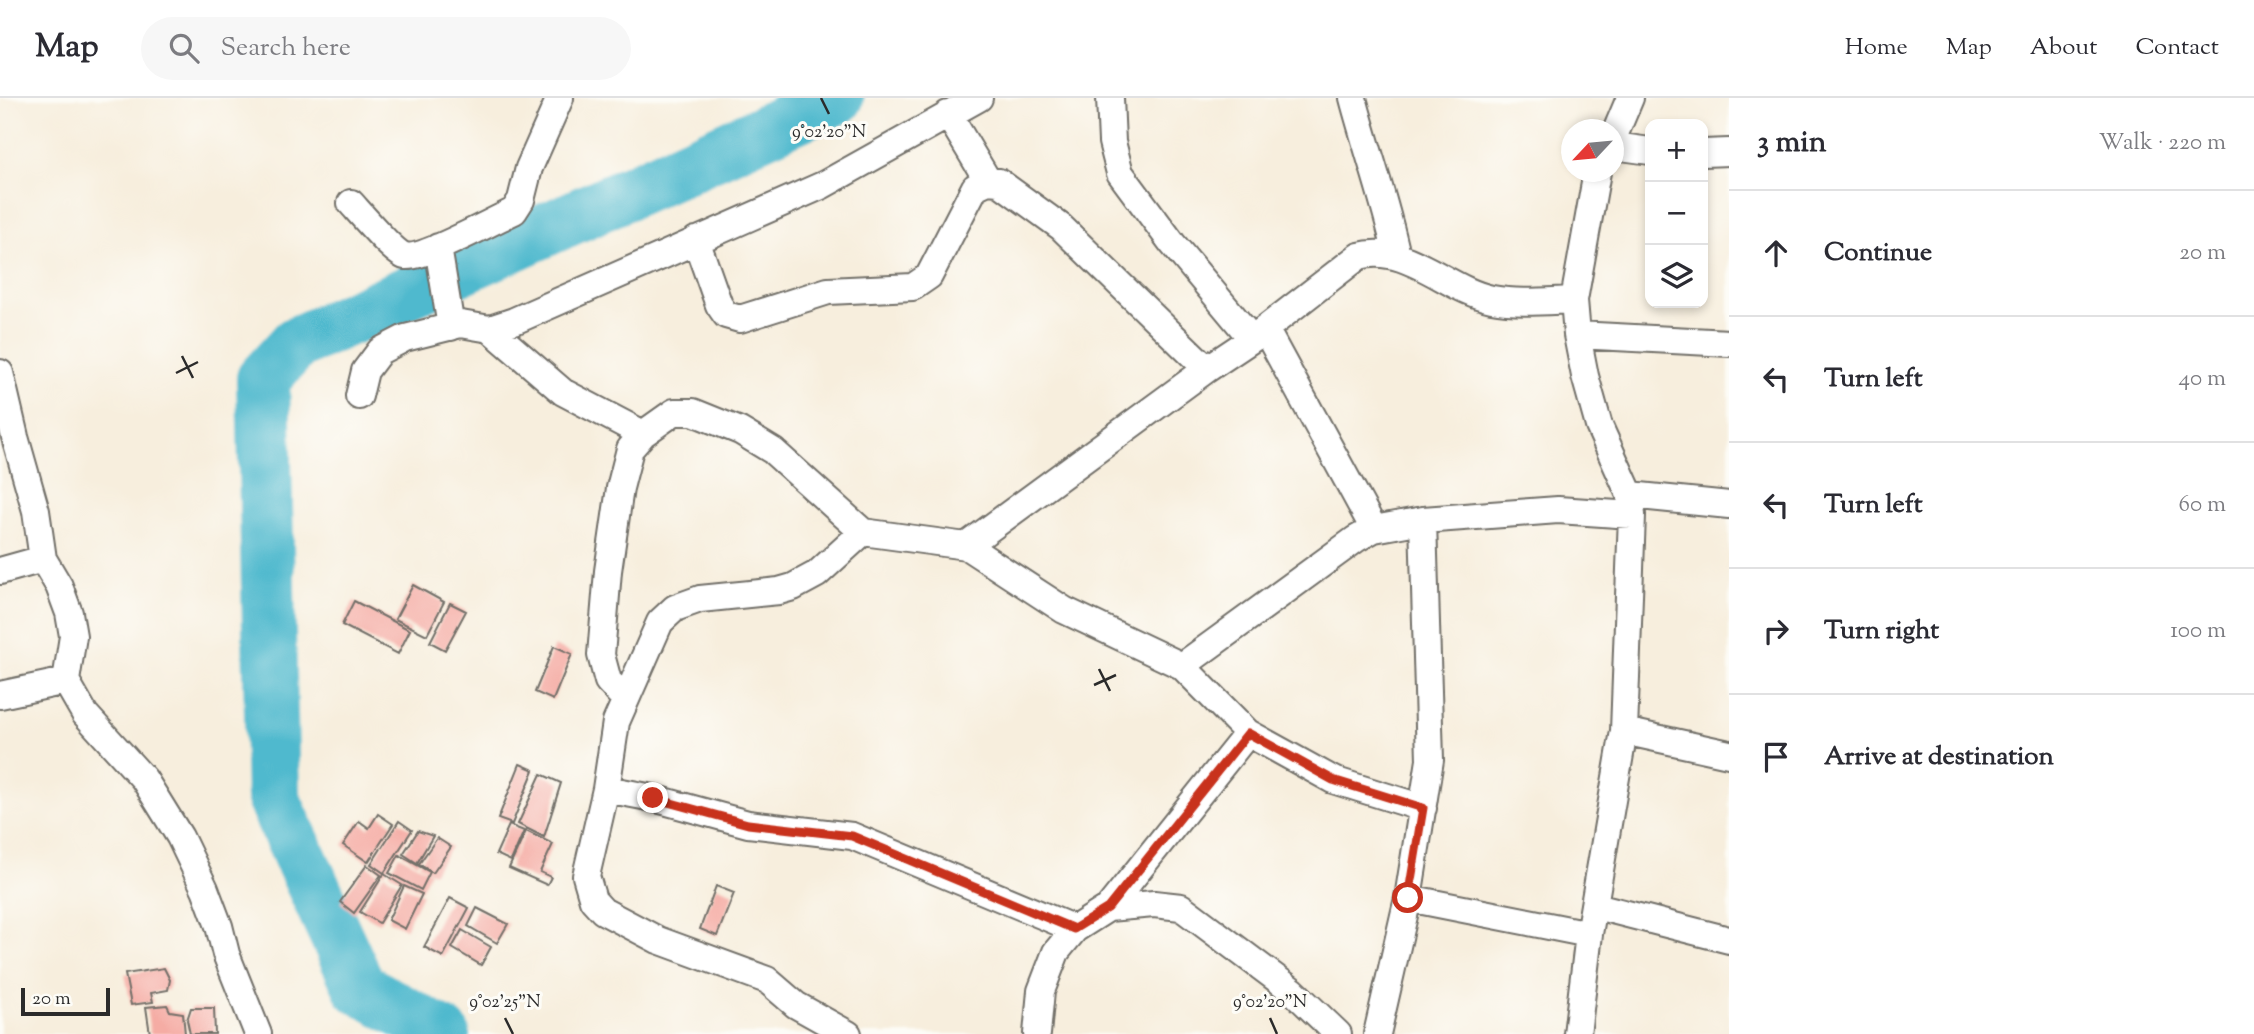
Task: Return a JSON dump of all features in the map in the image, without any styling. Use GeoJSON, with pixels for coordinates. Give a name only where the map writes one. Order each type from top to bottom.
{"type":"FeatureCollection","features":[{"type":"Feature","properties":{"kind":"street"},"geometry":{"type":"LineString","coordinates":[[351,203],[407,257],[438,249],[514,211],[521,200],[529,167],[560,98]]}},
{"type":"Feature","properties":{"kind":"street"},"geometry":{"type":"LineString","coordinates":[[490,329],[514,321],[823,185],[979,98]]}},
{"type":"Feature","properties":{"kind":"street"},"geometry":{"type":"LineString","coordinates":[[1110,98],[1112,142],[1120,173],[1172,243],[1258,334],[1374,529]]}},
{"type":"Feature","properties":{"kind":"street"},"geometry":{"type":"LineString","coordinates":[[1353,98],[1397,256]]}},
{"type":"Feature","properties":{"kind":"street"},"geometry":{"type":"LineString","coordinates":[[1621,119],[1630,98]]}},
{"type":"Feature","properties":{"kind":"street"},"geometry":{"type":"LineString","coordinates":[[948,114],[988,181]]}},
{"type":"Feature","properties":{"kind":"street"},"geometry":{"type":"LineString","coordinates":[[1624,147],[1645,150]]}},
{"type":"Feature","properties":{"kind":"street"},"geometry":{"type":"LineString","coordinates":[[1708,153],[1729,152]]}},
{"type":"Feature","properties":{"kind":"street"},"geometry":{"type":"LineString","coordinates":[[696,240],[719,305],[726,315],[740,319],[828,291],[913,287],[929,276],[975,187],[988,181],[999,182],[1061,228],[1207,369]]}},
{"type":"Feature","properties":{"kind":"street"},"geometry":{"type":"LineString","coordinates":[[1577,1034],[1589,934],[1624,731],[1631,505],[1599,426],[1577,335],[1574,300],[1595,182]]}},
{"type":"Feature","properties":{"kind":"street"},"geometry":{"type":"LineString","coordinates":[[438,249],[450,325]]}},
{"type":"Feature","properties":{"kind":"street"},"geometry":{"type":"LineString","coordinates":[[966,546],[1258,334],[1359,256],[1370,253],[1397,256],[1491,299],[1574,300]]}},
{"type":"Feature","properties":{"kind":"street"},"geometry":{"type":"LineString","coordinates":[[359,396],[365,371],[380,351],[405,338],[450,325],[473,325],[490,329],[563,392],[643,434]]}},
{"type":"Feature","properties":{"kind":"street"},"geometry":{"type":"LineString","coordinates":[[1577,335],[1729,343]]}},
{"type":"Feature","properties":{"kind":"street"},"geometry":{"type":"LineString","coordinates":[[0,373],[7,440],[36,511],[43,559],[59,586],[69,613],[73,636],[66,681],[85,714],[144,779],[180,837],[205,889],[226,954],[258,1034]]}},
{"type":"Feature","properties":{"kind":"street"},"geometry":{"type":"LineString","coordinates":[[625,699],[608,681],[601,655],[608,571],[620,488],[630,449],[643,434],[674,412],[693,412],[740,431],[773,451],[863,532],[966,546],[1064,610],[1182,667],[1248,733],[1333,780],[1423,808]]}},
{"type":"Feature","properties":{"kind":"street"},"geometry":{"type":"LineString","coordinates":[[1182,667],[1356,539],[1374,529],[1423,520],[1631,505],[1729,505]]}},
{"type":"Feature","properties":{"kind":"street"},"geometry":{"type":"LineString","coordinates":[[1377,1034],[1408,898],[1430,760],[1423,520]]}},
{"type":"Feature","properties":{"kind":"street"},"geometry":{"type":"LineString","coordinates":[[848,1034],[796,1004],[767,980],[658,940],[603,911],[593,900],[586,876],[606,789],[616,722],[660,622],[676,608],[700,599],[779,591],[793,587],[817,574],[863,532]]}},
{"type":"Feature","properties":{"kind":"street"},"geometry":{"type":"LineString","coordinates":[[0,571],[43,559]]}},
{"type":"Feature","properties":{"kind":"street"},"geometry":{"type":"LineString","coordinates":[[0,695],[66,681]]}},
{"type":"Feature","properties":{"kind":"street"},"geometry":{"type":"LineString","coordinates":[[1624,731],[1729,754]]}},
{"type":"Feature","properties":{"kind":"street"},"geometry":{"type":"LineString","coordinates":[[1037,1034],[1041,990],[1056,952],[1074,929],[1108,908],[1248,733]]}},
{"type":"Feature","properties":{"kind":"street"},"geometry":{"type":"LineString","coordinates":[[606,789],[653,798],[748,824],[852,836],[1074,929]]}},
{"type":"Feature","properties":{"kind":"street"},"geometry":{"type":"LineString","coordinates":[[1408,898],[1589,934]]}},
{"type":"Feature","properties":{"kind":"street"},"geometry":{"type":"LineString","coordinates":[[1108,908],[1154,904],[1181,907],[1293,991],[1338,1034]]}},
{"type":"Feature","properties":{"kind":"street"},"geometry":{"type":"LineString","coordinates":[[1596,905],[1729,940]]}},
{"type":"Feature","properties":{"kind":"building"},"geometry":{"type":"Polygon","coordinates":[[[413,585],[444,602],[427,635],[395,619],[413,585]]]}},
{"type":"Feature","properties":{"kind":"building"},"geometry":{"type":"Polygon","coordinates":[[[354,601],[410,630],[398,654],[342,625],[354,601]]]}},
{"type":"Feature","properties":{"kind":"building"},"geometry":{"type":"Polygon","coordinates":[[[450,603],[466,611],[445,650],[430,642],[450,603]]]}},
{"type":"Feature","properties":{"kind":"building"},"geometry":{"type":"Polygon","coordinates":[[[554,646],[572,654],[553,700],[535,692],[554,646]]]}},
{"type":"Feature","properties":{"kind":"building"},"geometry":{"type":"Polygon","coordinates":[[[520,764],[534,770],[512,824],[498,819],[520,764]]]}},
{"type":"Feature","properties":{"kind":"building"},"geometry":{"type":"Polygon","coordinates":[[[541,774],[561,783],[544,837],[518,824],[541,774]]]}},
{"type":"Feature","properties":{"kind":"building"},"geometry":{"type":"Polygon","coordinates":[[[378,814],[393,824],[368,862],[343,845],[359,821],[369,828],[378,814]]]}},
{"type":"Feature","properties":{"kind":"building"},"geometry":{"type":"Polygon","coordinates":[[[399,821],[412,830],[384,873],[371,864],[399,821]]]}},
{"type":"Feature","properties":{"kind":"building"},"geometry":{"type":"Polygon","coordinates":[[[509,825],[524,831],[511,861],[496,854],[509,825]]]}},
{"type":"Feature","properties":{"kind":"building"},"geometry":{"type":"Polygon","coordinates":[[[418,831],[433,836],[417,863],[403,854],[418,831]]]}},
{"type":"Feature","properties":{"kind":"building"},"geometry":{"type":"Polygon","coordinates":[[[526,831],[553,844],[540,872],[551,877],[547,885],[509,868],[526,831]]]}},
{"type":"Feature","properties":{"kind":"building"},"geometry":{"type":"Polygon","coordinates":[[[437,838],[451,847],[433,873],[419,864],[437,838]]]}},
{"type":"Feature","properties":{"kind":"building"},"geometry":{"type":"Polygon","coordinates":[[[399,855],[430,872],[421,890],[389,873],[399,855]]]}},
{"type":"Feature","properties":{"kind":"building"},"geometry":{"type":"Polygon","coordinates":[[[367,865],[381,875],[354,913],[340,902],[367,865]]]}},
{"type":"Feature","properties":{"kind":"building"},"geometry":{"type":"Polygon","coordinates":[[[384,874],[402,885],[379,923],[360,912],[384,874]]]}},
{"type":"Feature","properties":{"kind":"building"},"geometry":{"type":"Polygon","coordinates":[[[404,886],[422,894],[405,929],[388,920],[404,886]]]}},
{"type":"Feature","properties":{"kind":"building"},"geometry":{"type":"Polygon","coordinates":[[[716,886],[734,893],[717,936],[700,929],[716,886]]]}},
{"type":"Feature","properties":{"kind":"building"},"geometry":{"type":"Polygon","coordinates":[[[450,898],[469,908],[443,957],[424,947],[450,898]]]}},
{"type":"Feature","properties":{"kind":"building"},"geometry":{"type":"Polygon","coordinates":[[[477,908],[508,924],[497,943],[468,926],[477,908]]]}},
{"type":"Feature","properties":{"kind":"building"},"geometry":{"type":"Polygon","coordinates":[[[462,930],[491,947],[481,965],[452,948],[462,930]]]}},
{"type":"Feature","properties":{"kind":"building"},"geometry":{"type":"Polygon","coordinates":[[[164,968],[170,980],[168,990],[151,993],[153,1002],[131,1005],[125,974],[164,968]]]}},
{"type":"Feature","properties":{"kind":"building"},"geometry":{"type":"Polygon","coordinates":[[[167,1005],[170,1011],[183,1013],[185,1034],[150,1034],[146,1007],[167,1005]]]}},
{"type":"Feature","properties":{"kind":"building"},"geometry":{"type":"Polygon","coordinates":[[[191,1008],[214,1008],[215,1034],[190,1034],[187,1020],[191,1008]]]}},
{"type":"Feature","properties":{"kind":"waterway"},"geometry":{"type":"LineString","coordinates":[[443,1034],[360,988],[273,798],[263,379],[296,343],[837,98]]}},
{"type":"Feature","properties":{"kind":"route"},"geometry":{"type":"LineString","coordinates":[[653,798],[748,824],[852,836],[1074,929],[1108,908],[1248,733],[1333,780],[1423,808],[1408,898]]}}]}
